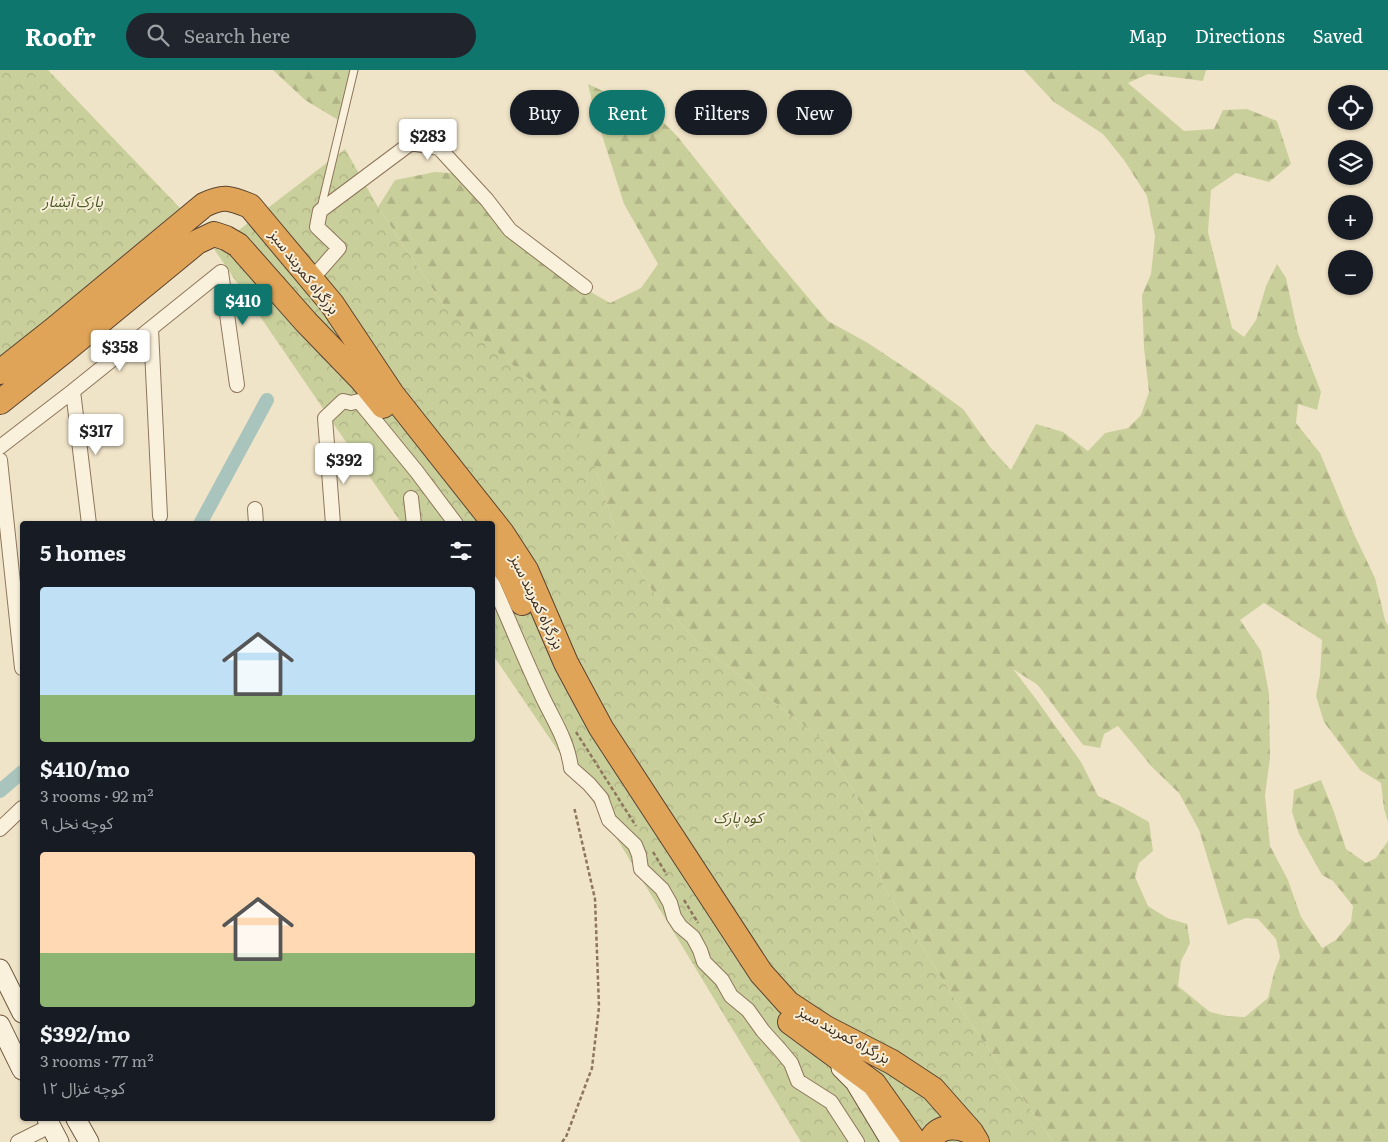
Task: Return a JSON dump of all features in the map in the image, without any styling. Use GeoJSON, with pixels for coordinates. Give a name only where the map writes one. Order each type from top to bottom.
{"type":"FeatureCollection","features":[{"type":"Feature","properties":{"kind":"highway","name":"بزرگراه کمربند سبز"},"geometry":{"type":"LineString","coordinates":[[0,372],[204,205],[218,198],[233,199],[250,206],[332,304],[376,371],[493,521]]}},
{"type":"Feature","properties":{"kind":"highway","name":"بزرگراه کمربند سبز"},"geometry":{"type":"LineString","coordinates":[[0,402],[197,242],[214,234],[238,245],[306,322],[362,380],[472,521]]}},
{"type":"Feature","properties":{"kind":"highway"},"geometry":{"type":"LineString","coordinates":[[306,322],[314,324],[324,321],[329,315],[332,304]]}},
{"type":"Feature","properties":{"kind":"highway","name":"بزرگراه کمربند سبز"},"geometry":{"type":"LineString","coordinates":[[495,524],[526,570],[566,663],[601,728],[761,973],[788,1003],[826,1028],[892,1062],[934,1089],[974,1137]]}},
{"type":"Feature","properties":{"kind":"highway","name":"بزرگراه کمربند سبز"},"geometry":{"type":"LineString","coordinates":[[495,554],[511,578],[552,669],[588,737],[746,981],[776,1012],[874,1084],[915,1142]]}},
{"type":"Feature","properties":{"kind":"highway"},"geometry":{"type":"LineString","coordinates":[[930,1142],[940,1130],[950,1127],[961,1127],[974,1137]]}},
{"type":"Feature","properties":{"kind":"street"},"geometry":{"type":"LineString","coordinates":[[311,280],[338,248],[317,227],[320,211],[411,143],[439,148],[487,200],[510,230],[585,287]]}},
{"type":"Feature","properties":{"kind":"street"},"geometry":{"type":"LineString","coordinates":[[0,447],[221,272],[237,385]]}},
{"type":"Feature","properties":{"kind":"street"},"geometry":{"type":"LineString","coordinates":[[151,329],[160,516]]}},
{"type":"Feature","properties":{"kind":"street"},"geometry":{"type":"LineString","coordinates":[[73,391],[89,521]]}},
{"type":"Feature","properties":{"kind":"street"},"geometry":{"type":"LineString","coordinates":[[333,521],[325,418],[343,401],[351,403],[359,401],[417,472],[454,521]]}},
{"type":"Feature","properties":{"kind":"street"},"geometry":{"type":"LineString","coordinates":[[0,460],[20,649]]}},
{"type":"Feature","properties":{"kind":"street"},"geometry":{"type":"LineString","coordinates":[[412,498],[414,521]]}},
{"type":"Feature","properties":{"kind":"street"},"geometry":{"type":"LineString","coordinates":[[254,509],[256,521]]}},
{"type":"Feature","properties":{"kind":"street"},"geometry":{"type":"LineString","coordinates":[[495,589],[543,698],[563,737],[569,753],[571,768],[601,798],[609,820],[635,845],[641,869],[662,889],[670,903],[674,917],[680,926],[693,937],[704,962],[722,980],[731,996],[748,1010],[763,1032],[781,1050],[791,1063],[798,1081],[831,1102],[857,1142]]}},
{"type":"Feature","properties":{"kind":"street"},"geometry":{"type":"LineString","coordinates":[[0,829],[20,810]]}},
{"type":"Feature","properties":{"kind":"street"},"geometry":{"type":"LineString","coordinates":[[0,968],[20,1009]]}},
{"type":"Feature","properties":{"kind":"street"},"geometry":{"type":"LineString","coordinates":[[0,1025],[20,1066]]}},
{"type":"Feature","properties":{"kind":"street"},"geometry":{"type":"LineString","coordinates":[[818,1043],[854,1082],[890,1142]]}},
{"type":"Feature","properties":{"kind":"street"},"geometry":{"type":"LineString","coordinates":[[77,1121],[89,1142]]}},
{"type":"Feature","properties":{"kind":"street"},"geometry":{"type":"LineString","coordinates":[[18,1142],[55,1126]]}},
{"type":"Feature","properties":{"kind":"lane"},"geometry":{"type":"LineString","coordinates":[[320,211],[354,70]]}},
{"type":"Feature","properties":{"kind":"path"},"geometry":{"type":"LineString","coordinates":[[562,1142],[566,1137],[592,1068],[599,1007],[595,899],[574,807]]}},
{"type":"Feature","properties":{"kind":"green space","name":"پارک آبشار"},"geometry":{"type":"Polygon","coordinates":[[[0,70],[48,70],[180,208],[0,358],[0,70]]]}},
{"type":"Feature","properties":{"kind":"green space"},"geometry":{"type":"Polygon","coordinates":[[[273,70],[352,70],[340,121],[305,100],[273,70]]]}},
{"type":"Feature","properties":{"kind":"green space"},"geometry":{"type":"Polygon","coordinates":[[[1024,70],[1206,70],[1203,81],[1148,74],[1128,83],[1184,131],[1214,129],[1223,110],[1247,109],[1277,121],[1291,164],[1269,182],[1236,173],[1211,190],[1208,232],[1232,328],[1244,337],[1256,320],[1266,286],[1277,264],[1286,278],[1298,333],[1321,392],[1317,410],[1298,404],[1296,423],[1320,453],[1354,534],[1375,578],[1388,626],[1388,822],[1384,809],[1381,783],[1360,770],[1324,722],[1316,696],[1320,675],[1322,640],[1264,603],[1240,620],[1261,651],[1269,693],[1270,758],[1265,795],[1270,846],[1288,880],[1301,917],[1322,948],[1336,940],[1351,922],[1353,906],[1333,881],[1322,875],[1299,834],[1292,812],[1294,790],[1321,780],[1346,849],[1366,863],[1376,858],[1388,841],[1388,1142],[1053,1142],[965,1015],[882,884],[869,818],[824,741],[699,644],[653,592],[618,538],[597,473],[490,347],[444,306],[378,207],[395,180],[435,172],[465,174],[554,271],[610,303],[641,288],[658,264],[624,204],[602,135],[665,135],[665,124],[677,136],[768,250],[828,321],[868,343],[963,409],[990,447],[1011,470],[1036,424],[1063,432],[1088,451],[1105,433],[1128,428],[1141,415],[1149,392],[1144,348],[1142,295],[1151,274],[1155,236],[1147,196],[1124,160],[1103,134],[1054,102],[1024,70]],[[1013,669],[1081,762],[1098,796],[1149,822],[1153,851],[1139,863],[1135,877],[1148,906],[1167,918],[1187,924],[1190,943],[1181,961],[1178,986],[1210,1012],[1227,1016],[1245,1017],[1268,998],[1280,957],[1276,939],[1258,919],[1246,918],[1228,925],[1199,830],[1179,793],[1153,768],[1118,726],[1104,734],[1100,748],[1083,745],[1038,685],[1013,669]]]}},
{"type":"Feature","properties":{"kind":"green space"},"geometry":{"type":"Polygon","coordinates":[[[588,84],[601,90],[589,90],[588,84]]]}},
{"type":"Feature","properties":{"kind":"green space","name":"کوه پارک"},"geometry":{"type":"Polygon","coordinates":[[[345,149],[378,207],[444,306],[542,390],[579,433],[597,473],[618,538],[653,592],[699,644],[824,741],[869,818],[882,884],[965,1015],[1053,1142],[801,1142],[608,824],[495,658],[495,521],[400,521],[214,249],[345,149]]]}},
{"type":"Feature","properties":{"kind":"waterway"},"geometry":{"type":"LineString","coordinates":[[202,521],[267,400]]}},
{"type":"Feature","properties":{"kind":"waterway"},"geometry":{"type":"LineString","coordinates":[[0,791],[20,774]]}}]}
